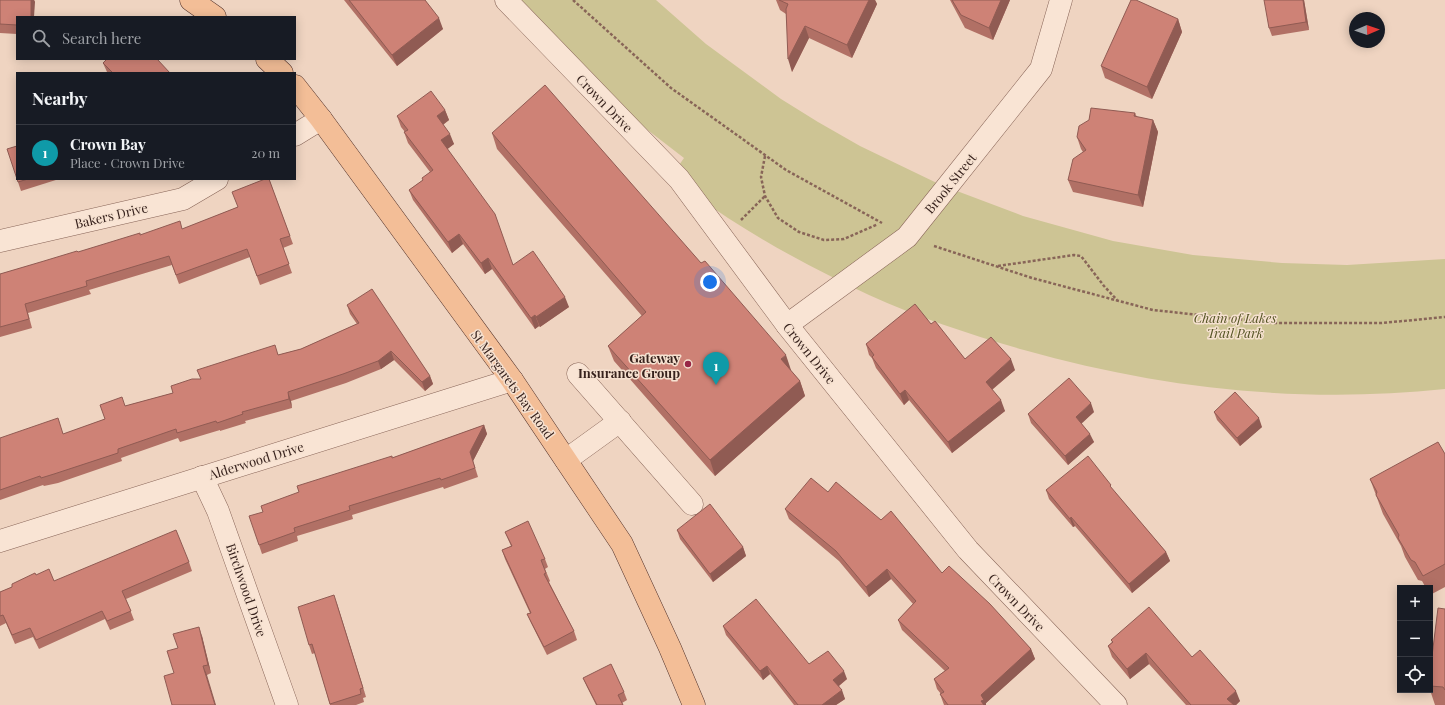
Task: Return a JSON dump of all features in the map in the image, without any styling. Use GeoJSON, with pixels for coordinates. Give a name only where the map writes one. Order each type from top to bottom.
{"type":"FeatureCollection","features":[{"type":"Feature","properties":{"kind":"main road"},"geometry":{"type":"LineString","coordinates":[[191,0],[214,16]]}},
{"type":"Feature","properties":{"kind":"main road"},"geometry":{"type":"LineString","coordinates":[[268,60],[281,72]]}},
{"type":"Feature","properties":{"kind":"main road","name":"St Margarets Bay Road"},"geometry":{"type":"LineString","coordinates":[[296,87],[321,119],[512,380],[622,544],[670,648],[694,705]]}},
{"type":"Feature","properties":{"kind":"street","name":"Crown Drive"},"geometry":{"type":"LineString","coordinates":[[506,0],[679,179],[786,325],[968,550],[1116,705]]}},
{"type":"Feature","properties":{"kind":"street","name":"Brook Street"},"geometry":{"type":"LineString","coordinates":[[786,325],[907,237],[1041,69],[1061,0]]}},
{"type":"Feature","properties":{"kind":"street"},"geometry":{"type":"LineString","coordinates":[[296,134],[321,119]]}},
{"type":"Feature","properties":{"kind":"street","name":"Bakers Drive"},"geometry":{"type":"LineString","coordinates":[[0,240],[183,199],[215,180]]}},
{"type":"Feature","properties":{"kind":"street"},"geometry":{"type":"LineString","coordinates":[[578,374],[692,504]]}},
{"type":"Feature","properties":{"kind":"street","name":"Alderwood Drive"},"geometry":{"type":"LineString","coordinates":[[0,541],[512,380]]}},
{"type":"Feature","properties":{"kind":"street"},"geometry":{"type":"LineString","coordinates":[[566,460],[620,421]]}},
{"type":"Feature","properties":{"kind":"street","name":"Birchwood Drive"},"geometry":{"type":"LineString","coordinates":[[202,477],[218,510],[287,705]]}},
{"type":"Feature","properties":{"kind":"path"},"geometry":{"type":"LineString","coordinates":[[573,0],[671,88],[765,156],[786,170],[907,237],[1032,278],[1153,310],[1274,323],[1382,322],[1445,316]]}},
{"type":"Feature","properties":{"kind":"path"},"geometry":{"type":"LineString","coordinates":[[765,156],[761,177],[765,196],[778,218],[799,232],[824,240],[844,239],[881,223]]}},
{"type":"Feature","properties":{"kind":"path"},"geometry":{"type":"LineString","coordinates":[[719,234],[745,218],[765,196]]}},
{"type":"Feature","properties":{"kind":"path"},"geometry":{"type":"LineString","coordinates":[[995,266],[1081,256],[1117,300]]}},
{"type":"Feature","properties":{"kind":"green space","name":"Chain of Lakes Trail Park"},"geometry":{"type":"Polygon","coordinates":[[[510,0],[656,0],[706,44],[781,99],[860,146],[941,185],[1023,216],[1113,241],[1193,255],[1282,263],[1347,265],[1445,259],[1445,389],[1339,395],[1286,394],[1233,390],[1180,383],[1128,375],[1024,350],[946,326],[907,311],[869,295],[779,249],[728,218],[670,178],[684,158],[636,121],[510,0]]]}},
{"type":"Feature","properties":{"kind":"building"},"geometry":{"type":"Polygon","coordinates":[[[0,0],[31,0],[31,16],[16,16],[16,25],[0,24],[0,0]]]}},
{"type":"Feature","properties":{"kind":"building"},"geometry":{"type":"Polygon","coordinates":[[[349,0],[425,0],[439,18],[392,55],[349,0]]]}},
{"type":"Feature","properties":{"kind":"building"},"geometry":{"type":"Polygon","coordinates":[[[779,0],[869,0],[847,45],[805,26],[788,59],[786,9],[788,4],[779,0]]]}},
{"type":"Feature","properties":{"kind":"building"},"geometry":{"type":"Polygon","coordinates":[[[952,0],[1001,0],[989,28],[961,15],[952,0]]]}},
{"type":"Feature","properties":{"kind":"building"},"geometry":{"type":"Polygon","coordinates":[[[1131,0],[1136,0],[1178,19],[1147,87],[1101,66],[1131,0]]]}},
{"type":"Feature","properties":{"kind":"building"},"geometry":{"type":"Polygon","coordinates":[[[1264,0],[1303,0],[1306,22],[1269,28],[1264,0]]]}},
{"type":"Feature","properties":{"kind":"building"},"geometry":{"type":"Polygon","coordinates":[[[106,60],[158,60],[169,72],[112,72],[103,63],[106,60]]]}},
{"type":"Feature","properties":{"kind":"building"},"geometry":{"type":"Polygon","coordinates":[[[545,85],[701,263],[705,261],[786,355],[781,359],[800,381],[710,460],[608,346],[646,312],[492,133],[545,85]]]}},
{"type":"Feature","properties":{"kind":"building"},"geometry":{"type":"Polygon","coordinates":[[[431,91],[445,110],[437,116],[450,134],[441,140],[495,214],[513,265],[533,251],[565,297],[536,317],[535,315],[531,318],[488,258],[481,263],[459,234],[448,242],[409,190],[423,180],[422,178],[433,170],[404,132],[408,130],[397,116],[431,91]]]}},
{"type":"Feature","properties":{"kind":"building"},"geometry":{"type":"Polygon","coordinates":[[[1091,108],[1135,113],[1134,116],[1153,120],[1138,195],[1068,180],[1073,159],[1086,150],[1077,137],[1079,126],[1089,120],[1091,108]]]}},
{"type":"Feature","properties":{"kind":"building"},"geometry":{"type":"Polygon","coordinates":[[[16,146],[16,176],[7,149],[16,146]]]}},
{"type":"Feature","properties":{"kind":"building"},"geometry":{"type":"Polygon","coordinates":[[[262,180],[269,180],[290,236],[280,239],[289,264],[257,276],[247,249],[176,275],[169,256],[86,281],[87,286],[25,304],[29,319],[0,327],[0,274],[140,233],[140,235],[180,221],[182,229],[238,207],[232,192],[262,180]]]}},
{"type":"Feature","properties":{"kind":"building"},"geometry":{"type":"Polygon","coordinates":[[[372,289],[430,376],[422,382],[391,351],[378,361],[288,392],[289,399],[242,412],[243,414],[217,423],[216,421],[177,433],[176,429],[118,449],[118,453],[41,478],[40,476],[0,490],[0,438],[58,418],[63,434],[105,419],[100,405],[122,397],[125,406],[173,393],[171,386],[192,379],[201,379],[197,370],[275,345],[278,355],[301,349],[359,323],[347,305],[372,289]]]}},
{"type":"Feature","properties":{"kind":"building"},"geometry":{"type":"Polygon","coordinates":[[[915,304],[931,324],[935,321],[965,359],[991,337],[1011,359],[986,382],[1001,400],[948,442],[905,390],[900,394],[872,357],[874,355],[866,344],[915,304]]]}},
{"type":"Feature","properties":{"kind":"building"},"geometry":{"type":"Polygon","coordinates":[[[1069,378],[1091,403],[1076,417],[1090,434],[1065,456],[1028,414],[1069,378]]]}},
{"type":"Feature","properties":{"kind":"building"},"geometry":{"type":"Polygon","coordinates":[[[1235,392],[1259,418],[1237,438],[1214,412],[1235,392]]]}},
{"type":"Feature","properties":{"kind":"building"},"geometry":{"type":"Polygon","coordinates":[[[484,425],[470,452],[475,468],[441,480],[440,478],[349,506],[350,510],[294,528],[295,532],[259,545],[249,516],[263,512],[261,506],[299,492],[297,486],[392,456],[392,458],[484,425]]]}},
{"type":"Feature","properties":{"kind":"building"},"geometry":{"type":"Polygon","coordinates":[[[1438,442],[1445,454],[1445,564],[1423,576],[1415,562],[1411,560],[1398,538],[1399,535],[1376,495],[1377,492],[1370,479],[1438,442]]]}},
{"type":"Feature","properties":{"kind":"building"},"geometry":{"type":"Polygon","coordinates":[[[1088,456],[1111,485],[1110,486],[1166,552],[1129,584],[1071,517],[1070,519],[1046,490],[1088,456]]]}},
{"type":"Feature","properties":{"kind":"building"},"geometry":{"type":"Polygon","coordinates":[[[811,478],[828,492],[836,482],[881,520],[891,511],[942,573],[949,566],[990,604],[1031,649],[981,695],[984,700],[981,701],[984,705],[948,705],[940,694],[944,692],[934,679],[949,668],[898,620],[916,601],[887,569],[866,587],[836,551],[785,509],[811,478]]]}},
{"type":"Feature","properties":{"kind":"building"},"geometry":{"type":"Polygon","coordinates":[[[710,504],[743,547],[710,574],[677,530],[710,504]]]}},
{"type":"Feature","properties":{"kind":"building"},"geometry":{"type":"Polygon","coordinates":[[[528,521],[545,559],[541,560],[546,573],[544,574],[574,631],[544,647],[527,614],[531,613],[502,550],[512,546],[505,532],[528,521]]]}},
{"type":"Feature","properties":{"kind":"building"},"geometry":{"type":"Polygon","coordinates":[[[176,530],[189,562],[122,591],[131,611],[107,621],[102,611],[36,640],[30,628],[12,635],[3,615],[0,616],[0,592],[12,587],[12,584],[35,573],[36,575],[49,569],[54,581],[176,530]]]}},
{"type":"Feature","properties":{"kind":"building"},"geometry":{"type":"Polygon","coordinates":[[[334,595],[363,688],[360,689],[361,694],[330,704],[312,644],[309,645],[298,607],[334,595]]]}},
{"type":"Feature","properties":{"kind":"building"},"geometry":{"type":"Polygon","coordinates":[[[756,599],[809,664],[828,651],[844,671],[833,680],[842,690],[822,705],[798,705],[767,666],[760,671],[723,626],[756,599]]]}},
{"type":"Feature","properties":{"kind":"building"},"geometry":{"type":"Polygon","coordinates":[[[1149,607],[1192,657],[1200,650],[1236,691],[1227,699],[1234,705],[1191,705],[1146,653],[1127,669],[1108,646],[1113,642],[1111,640],[1149,607]]]}},
{"type":"Feature","properties":{"kind":"building"},"geometry":{"type":"Polygon","coordinates":[[[1438,608],[1445,609],[1445,690],[1443,687],[1433,686],[1433,648],[1438,608]]]}},
{"type":"Feature","properties":{"kind":"building"},"geometry":{"type":"Polygon","coordinates":[[[199,627],[208,665],[203,666],[215,705],[172,705],[164,676],[174,673],[167,651],[178,648],[173,634],[199,627]]]}},
{"type":"Feature","properties":{"kind":"building"},"geometry":{"type":"Polygon","coordinates":[[[611,664],[624,692],[618,695],[623,705],[597,705],[583,678],[611,664]]]}},
{"type":"Feature","properties":{"kind":"place","name":"Gateway Insurance Group"},"geometry":{"type":"Point","coordinates":[688,364]}},
{"type":"Feature","properties":{"kind":"place","name":"Crown Bay"},"geometry":{"type":"Point","coordinates":[716,385]}}]}
